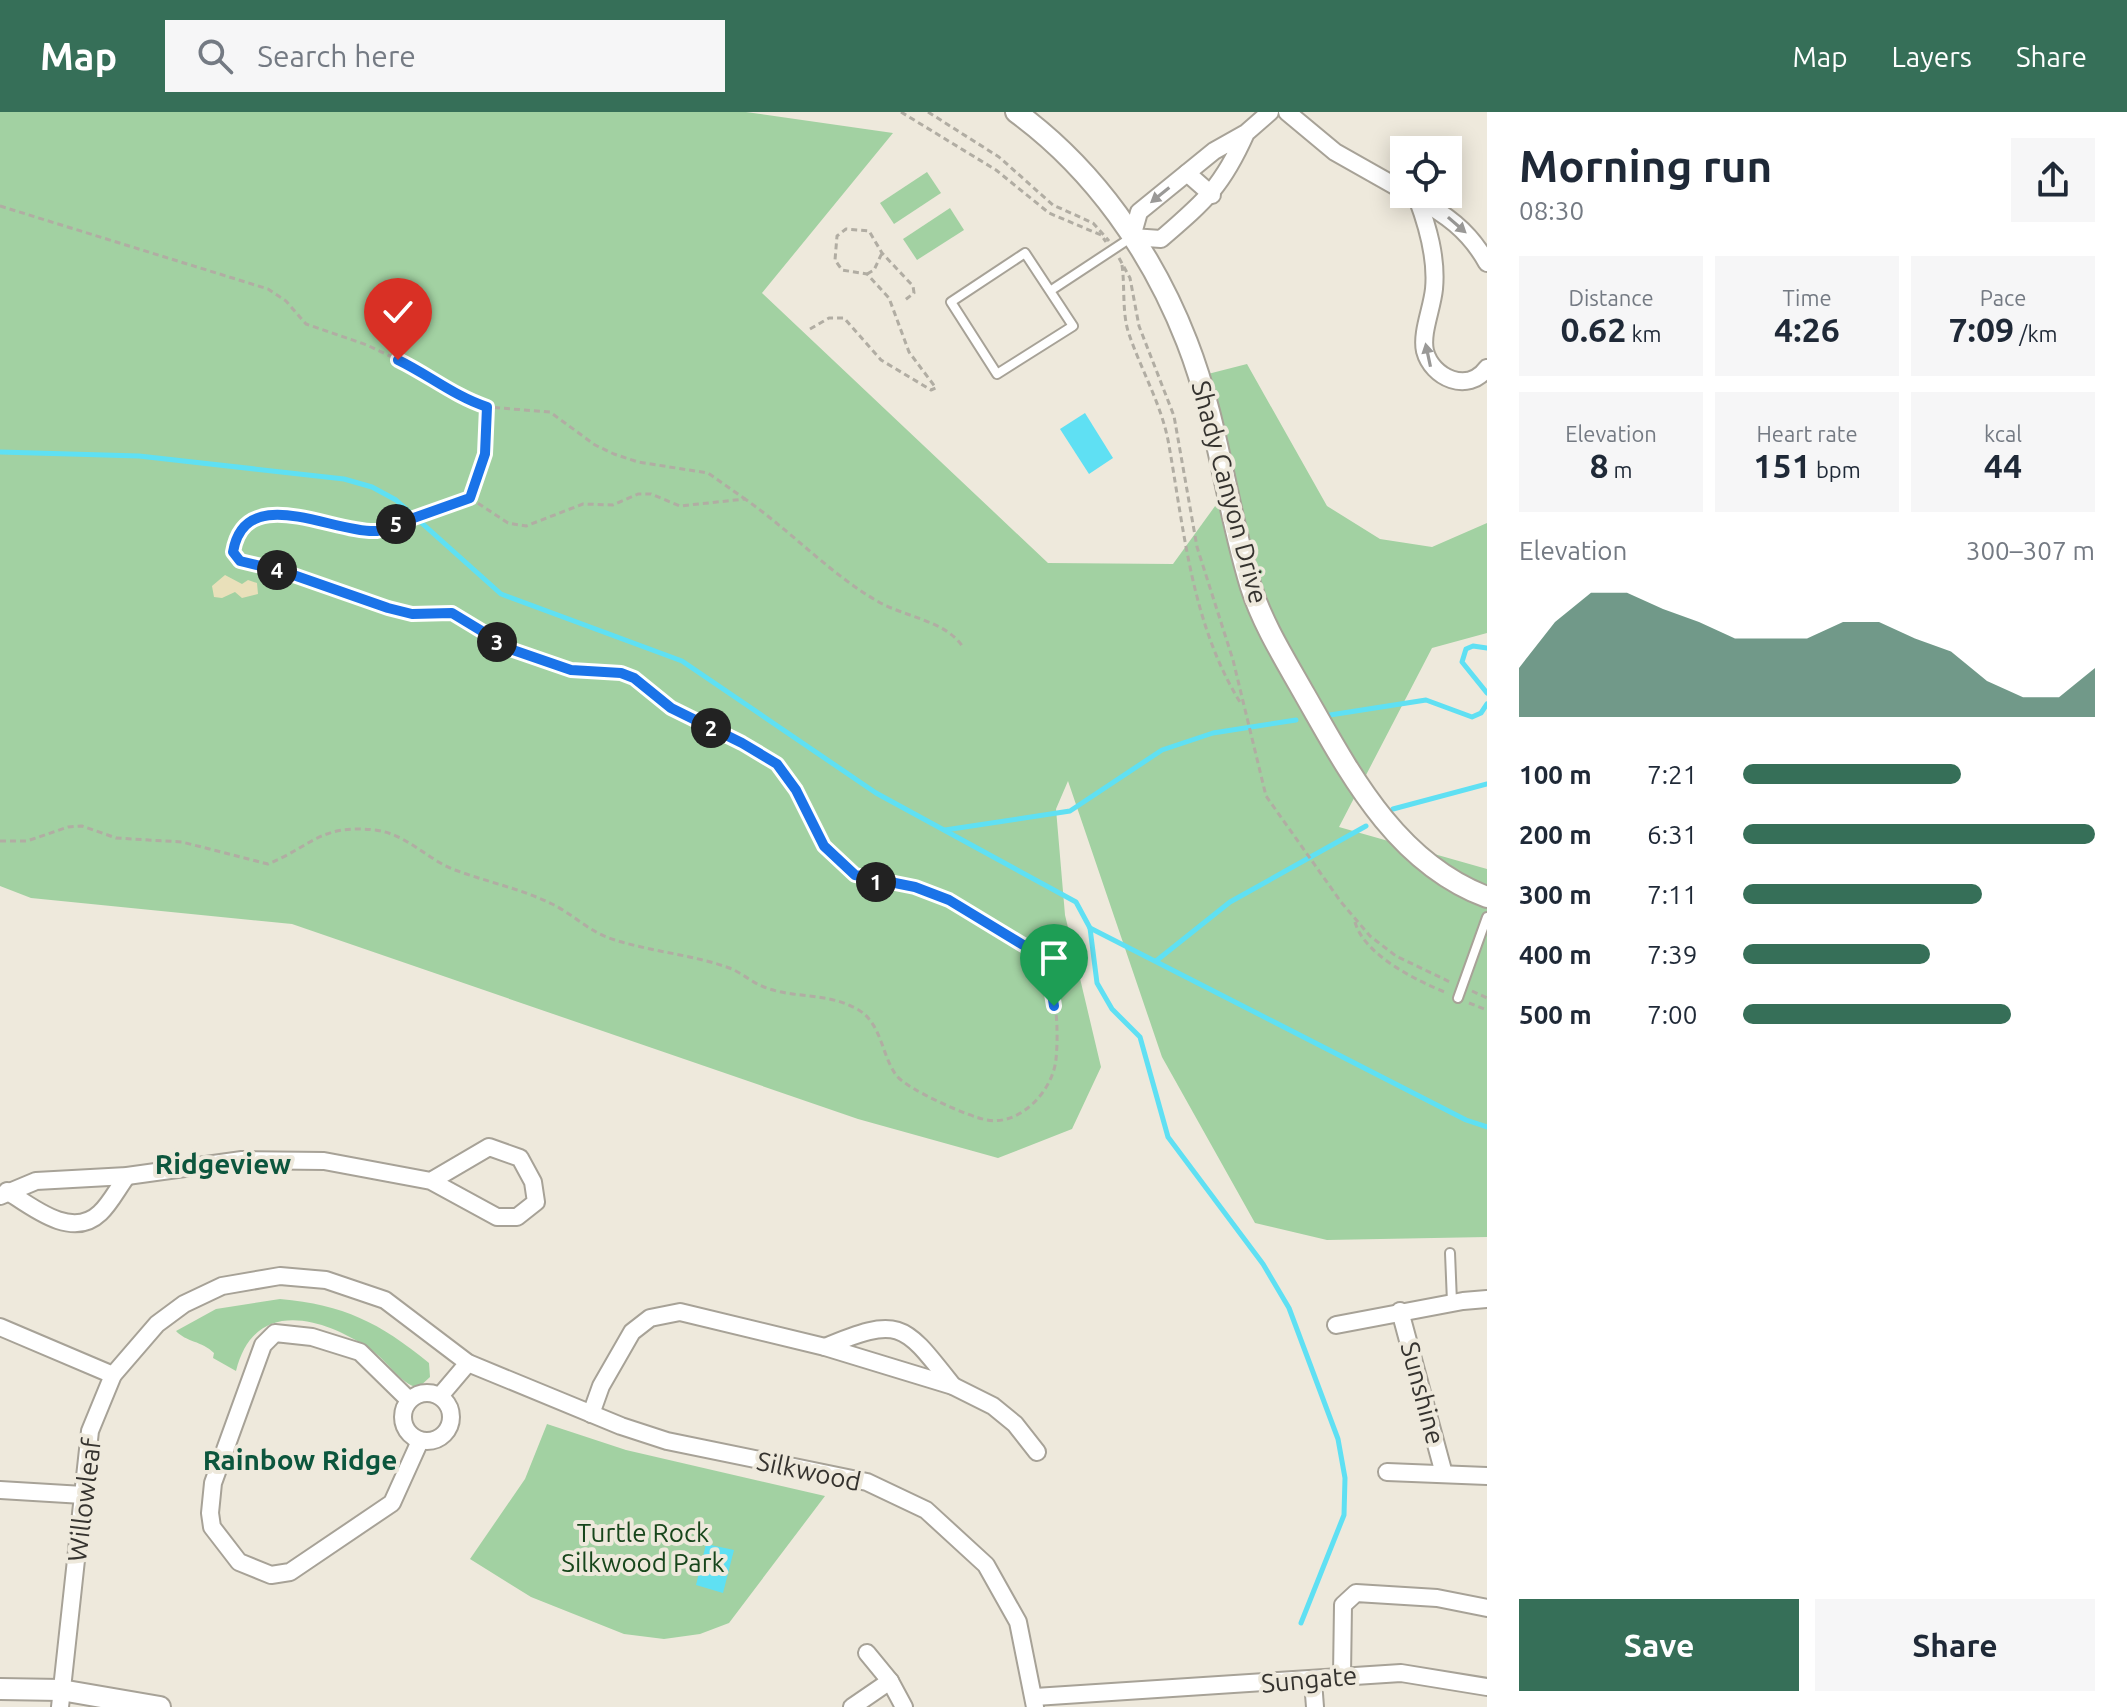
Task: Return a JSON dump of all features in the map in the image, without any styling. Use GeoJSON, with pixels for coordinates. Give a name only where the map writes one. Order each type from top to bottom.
{"type":"FeatureCollection","features":[{"type":"Feature","properties":{"kind":"street","name":"Shady Canyon Drive"},"geometry":{"type":"LineString","coordinates":[[1016,112],[1066,154],[1118,212],[1170,304],[1202,382],[1252,590],[1278,646],[1365,799],[1400,837],[1442,873],[1487,897]]}},
{"type":"Feature","properties":{"kind":"street"},"geometry":{"type":"LineString","coordinates":[[1246,133],[1231,167],[1212,195],[1161,239],[1132,237],[1139,212],[1214,151],[1246,133],[1270,112]]}},
{"type":"Feature","properties":{"kind":"street"},"geometry":{"type":"LineString","coordinates":[[1287,112],[1335,152],[1390,183]]}},
{"type":"Feature","properties":{"kind":"street"},"geometry":{"type":"LineString","coordinates":[[1187,173],[1212,195]]}},
{"type":"Feature","properties":{"kind":"street"},"geometry":{"type":"LineString","coordinates":[[1417,208],[1428,228],[1435,267],[1424,348],[1431,368],[1442,377],[1457,381],[1483,374],[1487,368]]}},
{"type":"Feature","properties":{"kind":"street"},"geometry":{"type":"LineString","coordinates":[[1433,208],[1456,222],[1477,245],[1487,263]]}},
{"type":"Feature","properties":{"kind":"street"},"geometry":{"type":"LineString","coordinates":[[4,1193],[36,1181],[127,1176],[242,1160],[324,1161],[431,1181],[497,1217],[517,1217],[536,1202],[533,1182],[520,1158],[489,1147],[431,1181]]}},
{"type":"Feature","properties":{"kind":"street"},"geometry":{"type":"LineString","coordinates":[[4,1193],[51,1218],[89,1222],[102,1212],[127,1176]]}},
{"type":"Feature","properties":{"kind":"street","name":"Willowleaf"},"geometry":{"type":"LineString","coordinates":[[60,1699],[90,1431],[113,1375],[157,1324],[184,1304],[222,1286],[280,1276],[326,1280],[385,1300],[468,1363]]}},
{"type":"Feature","properties":{"kind":"street"},"geometry":{"type":"LineString","coordinates":[[1336,1325],[1452,1302],[1487,1299]]}},
{"type":"Feature","properties":{"kind":"street","name":"Sunshine"},"geometry":{"type":"LineString","coordinates":[[1400,1311],[1444,1474]]}},
{"type":"Feature","properties":{"kind":"street"},"geometry":{"type":"LineString","coordinates":[[591,1414],[620,1348],[632,1332],[650,1318],[680,1312],[825,1347],[953,1386],[993,1406],[1015,1424],[1037,1452]]}},
{"type":"Feature","properties":{"kind":"street"},"geometry":{"type":"LineString","coordinates":[[0,1327],[113,1375]]}},
{"type":"Feature","properties":{"kind":"street"},"geometry":{"type":"LineString","coordinates":[[825,1347],[868,1328],[891,1328],[910,1335],[953,1386]]}},
{"type":"Feature","properties":{"kind":"street"},"geometry":{"type":"LineString","coordinates":[[409,1400],[360,1352],[312,1337],[275,1333],[263,1345],[213,1483],[212,1527],[239,1562],[271,1575],[290,1572],[392,1503],[420,1441]]}},
{"type":"Feature","properties":{"kind":"street"},"geometry":{"type":"LineString","coordinates":[[440,1396],[468,1363]]}},
{"type":"Feature","properties":{"kind":"street","name":"Silkwood"},"geometry":{"type":"LineString","coordinates":[[468,1363],[591,1414],[667,1441],[867,1482],[926,1510],[986,1565],[1018,1622],[1035,1702]]}},
{"type":"Feature","properties":{"kind":"street"},"geometry":{"type":"LineString","coordinates":[[424,1393],[440,1396],[452,1416],[448,1431],[436,1440],[420,1441],[407,1431],[404,1424],[409,1400],[424,1393]]}},
{"type":"Feature","properties":{"kind":"street"},"geometry":{"type":"LineString","coordinates":[[1387,1472],[1487,1476]]}},
{"type":"Feature","properties":{"kind":"street"},"geometry":{"type":"LineString","coordinates":[[0,1490],[83,1495]]}},
{"type":"Feature","properties":{"kind":"street"},"geometry":{"type":"LineString","coordinates":[[1342,1675],[1343,1605],[1356,1593],[1437,1598],[1487,1608]]}},
{"type":"Feature","properties":{"kind":"street"},"geometry":{"type":"LineString","coordinates":[[867,1653],[890,1681],[904,1707]]}},
{"type":"Feature","properties":{"kind":"street","name":"Sungate"},"geometry":{"type":"LineString","coordinates":[[1035,1702],[1313,1681],[1342,1675],[1401,1673],[1487,1687]]}},
{"type":"Feature","properties":{"kind":"street"},"geometry":{"type":"LineString","coordinates":[[852,1707],[890,1681]]}},
{"type":"Feature","properties":{"kind":"street"},"geometry":{"type":"LineString","coordinates":[[1313,1681],[1315,1707]]}},
{"type":"Feature","properties":{"kind":"street"},"geometry":{"type":"LineString","coordinates":[[0,1689],[60,1699],[160,1707]]}},
{"type":"Feature","properties":{"kind":"lane"},"geometry":{"type":"LineString","coordinates":[[1050,291],[1132,237]]}},
{"type":"Feature","properties":{"kind":"lane"},"geometry":{"type":"LineString","coordinates":[[1025,253],[1050,291],[1073,326],[997,374],[951,302],[1025,253]]}},
{"type":"Feature","properties":{"kind":"lane"},"geometry":{"type":"LineString","coordinates":[[1458,998],[1487,917]]}},
{"type":"Feature","properties":{"kind":"lane"},"geometry":{"type":"LineString","coordinates":[[1450,1253],[1452,1302]]}},
{"type":"Feature","properties":{"kind":"path"},"geometry":{"type":"LineString","coordinates":[[901,112],[996,170],[1049,213],[1101,235],[1114,251],[1123,268],[1129,335],[1154,391],[1167,438],[1187,562],[1224,671],[1242,705]]}},
{"type":"Feature","properties":{"kind":"path"},"geometry":{"type":"LineString","coordinates":[[928,112],[986,148],[1053,205],[1093,223],[1129,274],[1139,326],[1174,416],[1197,547],[1233,660],[1257,768],[1275,811],[1354,918],[1396,956],[1487,998]]}},
{"type":"Feature","properties":{"kind":"path"},"geometry":{"type":"LineString","coordinates":[[0,206],[268,289],[286,301],[306,324],[367,345],[429,375],[454,394],[487,407],[550,412],[595,445],[614,454],[638,462],[708,473],[745,499],[837,576],[880,603],[952,633],[963,647]]}},
{"type":"Feature","properties":{"kind":"path"},"geometry":{"type":"LineString","coordinates":[[810,329],[829,318],[844,318],[881,360],[931,390],[936,388],[909,352],[889,298],[867,274],[842,270],[835,260],[837,236],[846,229],[869,231],[882,253],[913,286],[914,293],[905,300]]}},
{"type":"Feature","properties":{"kind":"path"},"geometry":{"type":"LineString","coordinates":[[867,274],[874,270],[882,253]]}},
{"type":"Feature","properties":{"kind":"path"},"geometry":{"type":"LineString","coordinates":[[470,498],[485,454],[487,407]]}},
{"type":"Feature","properties":{"kind":"path"},"geometry":{"type":"LineString","coordinates":[[470,498],[508,523],[526,526],[583,504],[613,505],[638,494],[651,494],[680,506],[745,499]]}},
{"type":"Feature","properties":{"kind":"path"},"geometry":{"type":"LineString","coordinates":[[0,841],[27,841],[68,827],[82,826],[116,838],[182,842],[268,864],[316,835],[375,830],[400,836],[451,869],[551,903],[604,937],[732,969],[764,987],[817,995],[848,1004],[876,1027],[896,1074],[905,1084],[918,1093],[979,1119],[1006,1121],[1019,1115],[1038,1098],[1057,1060],[1054,1006],[1048,968],[1043,957],[949,900],[915,887],[855,875],[824,846],[792,783],[777,764],[671,708],[634,678],[621,673],[571,670],[513,650],[452,613],[412,614],[388,608],[282,571],[240,561],[233,552],[242,528],[261,515],[293,515],[364,532],[391,526],[470,498]]}},
{"type":"Feature","properties":{"kind":"path"},"geometry":{"type":"LineString","coordinates":[[1354,918],[1358,932],[1397,968],[1487,1010]]}},
{"type":"Feature","properties":{"kind":"green space"},"geometry":{"type":"Polygon","coordinates":[[[0,112],[746,112],[893,133],[762,293],[1048,563],[1173,564],[1226,491],[1200,376],[1247,364],[1327,506],[1380,539],[1432,547],[1487,523],[1487,633],[1432,648],[1339,827],[1487,869],[1487,1237],[1327,1240],[1255,1223],[1162,1057],[1068,781],[1056,809],[1065,915],[1101,1067],[1072,1129],[998,1158],[858,1119],[292,924],[31,898],[0,886],[0,112]]]}},
{"type":"Feature","properties":{"kind":"green space"},"geometry":{"type":"Polygon","coordinates":[[[927,172],[941,193],[894,224],[880,203],[927,172]]]}},
{"type":"Feature","properties":{"kind":"green space"},"geometry":{"type":"Polygon","coordinates":[[[950,208],[964,230],[917,260],[903,239],[950,208]]]}},
{"type":"Feature","properties":{"kind":"green space"},"geometry":{"type":"Polygon","coordinates":[[[280,1299],[342,1311],[377,1326],[429,1363],[430,1377],[418,1388],[411,1385],[370,1349],[351,1337],[311,1322],[291,1320],[273,1323],[258,1332],[245,1348],[236,1371],[213,1358],[214,1353],[209,1349],[176,1331],[216,1309],[280,1299]]]}},
{"type":"Feature","properties":{"kind":"green space","name":"Turtle Rock Silkwood Park"},"geometry":{"type":"Polygon","coordinates":[[[547,1424],[626,1450],[825,1496],[729,1623],[700,1634],[664,1639],[624,1634],[531,1597],[470,1559],[525,1479],[547,1424]]]}},
{"type":"Feature","properties":{"kind":"sand"},"geometry":{"type":"Polygon","coordinates":[[[225,575],[242,584],[248,580],[257,583],[258,594],[242,598],[235,592],[222,598],[214,597],[212,586],[225,575]]]}},
{"type":"Feature","properties":{"kind":"water"},"geometry":{"type":"Polygon","coordinates":[[[1085,413],[1113,458],[1089,474],[1060,429],[1085,413]]]}},
{"type":"Feature","properties":{"kind":"water"},"geometry":{"type":"Polygon","coordinates":[[[706,1544],[734,1550],[723,1593],[696,1585],[706,1544]]]}},
{"type":"Feature","properties":{"kind":"waterway"},"geometry":{"type":"LineString","coordinates":[[0,452],[139,456],[344,479],[372,487],[396,500],[501,594],[682,661],[876,793],[1076,902],[1090,928],[1097,983],[1112,1009],[1140,1037],[1168,1137],[1263,1264],[1289,1308],[1338,1439],[1345,1478],[1344,1515],[1301,1623]]}},
{"type":"Feature","properties":{"kind":"waterway"},"geometry":{"type":"LineString","coordinates":[[1487,648],[1473,646],[1466,649],[1462,662],[1487,693]]}},
{"type":"Feature","properties":{"kind":"waterway"},"geometry":{"type":"LineString","coordinates":[[1330,715],[1426,700],[1472,717],[1481,713],[1487,704]]}},
{"type":"Feature","properties":{"kind":"waterway"},"geometry":{"type":"LineString","coordinates":[[945,830],[1070,811],[1162,750],[1213,733],[1296,720]]}},
{"type":"Feature","properties":{"kind":"waterway"},"geometry":{"type":"LineString","coordinates":[[1393,809],[1487,784]]}},
{"type":"Feature","properties":{"kind":"waterway"},"geometry":{"type":"LineString","coordinates":[[1156,961],[1230,902],[1366,826]]}},
{"type":"Feature","properties":{"kind":"waterway"},"geometry":{"type":"LineString","coordinates":[[1090,928],[1466,1120],[1487,1127]]}},
{"type":"Feature","properties":{"kind":"district","name":"Ridgeview"},"geometry":{"type":"Point","coordinates":[223,1163]}},
{"type":"Feature","properties":{"kind":"district","name":"Rainbow Ridge"},"geometry":{"type":"Point","coordinates":[300,1459]}},
{"type":"Feature","properties":{"kind":"route"},"geometry":{"type":"LineString","coordinates":[[398,360],[429,375],[454,394],[487,407],[485,454],[470,498],[377,531],[364,532],[293,515],[261,515],[242,528],[235,541],[233,552],[240,561],[282,571],[412,614],[452,613],[513,650],[571,670],[621,673],[634,678],[671,708],[777,764],[788,776],[824,846],[855,875],[915,887],[949,900],[988,927],[1043,957],[1048,968],[1054,1006]]}}]}
